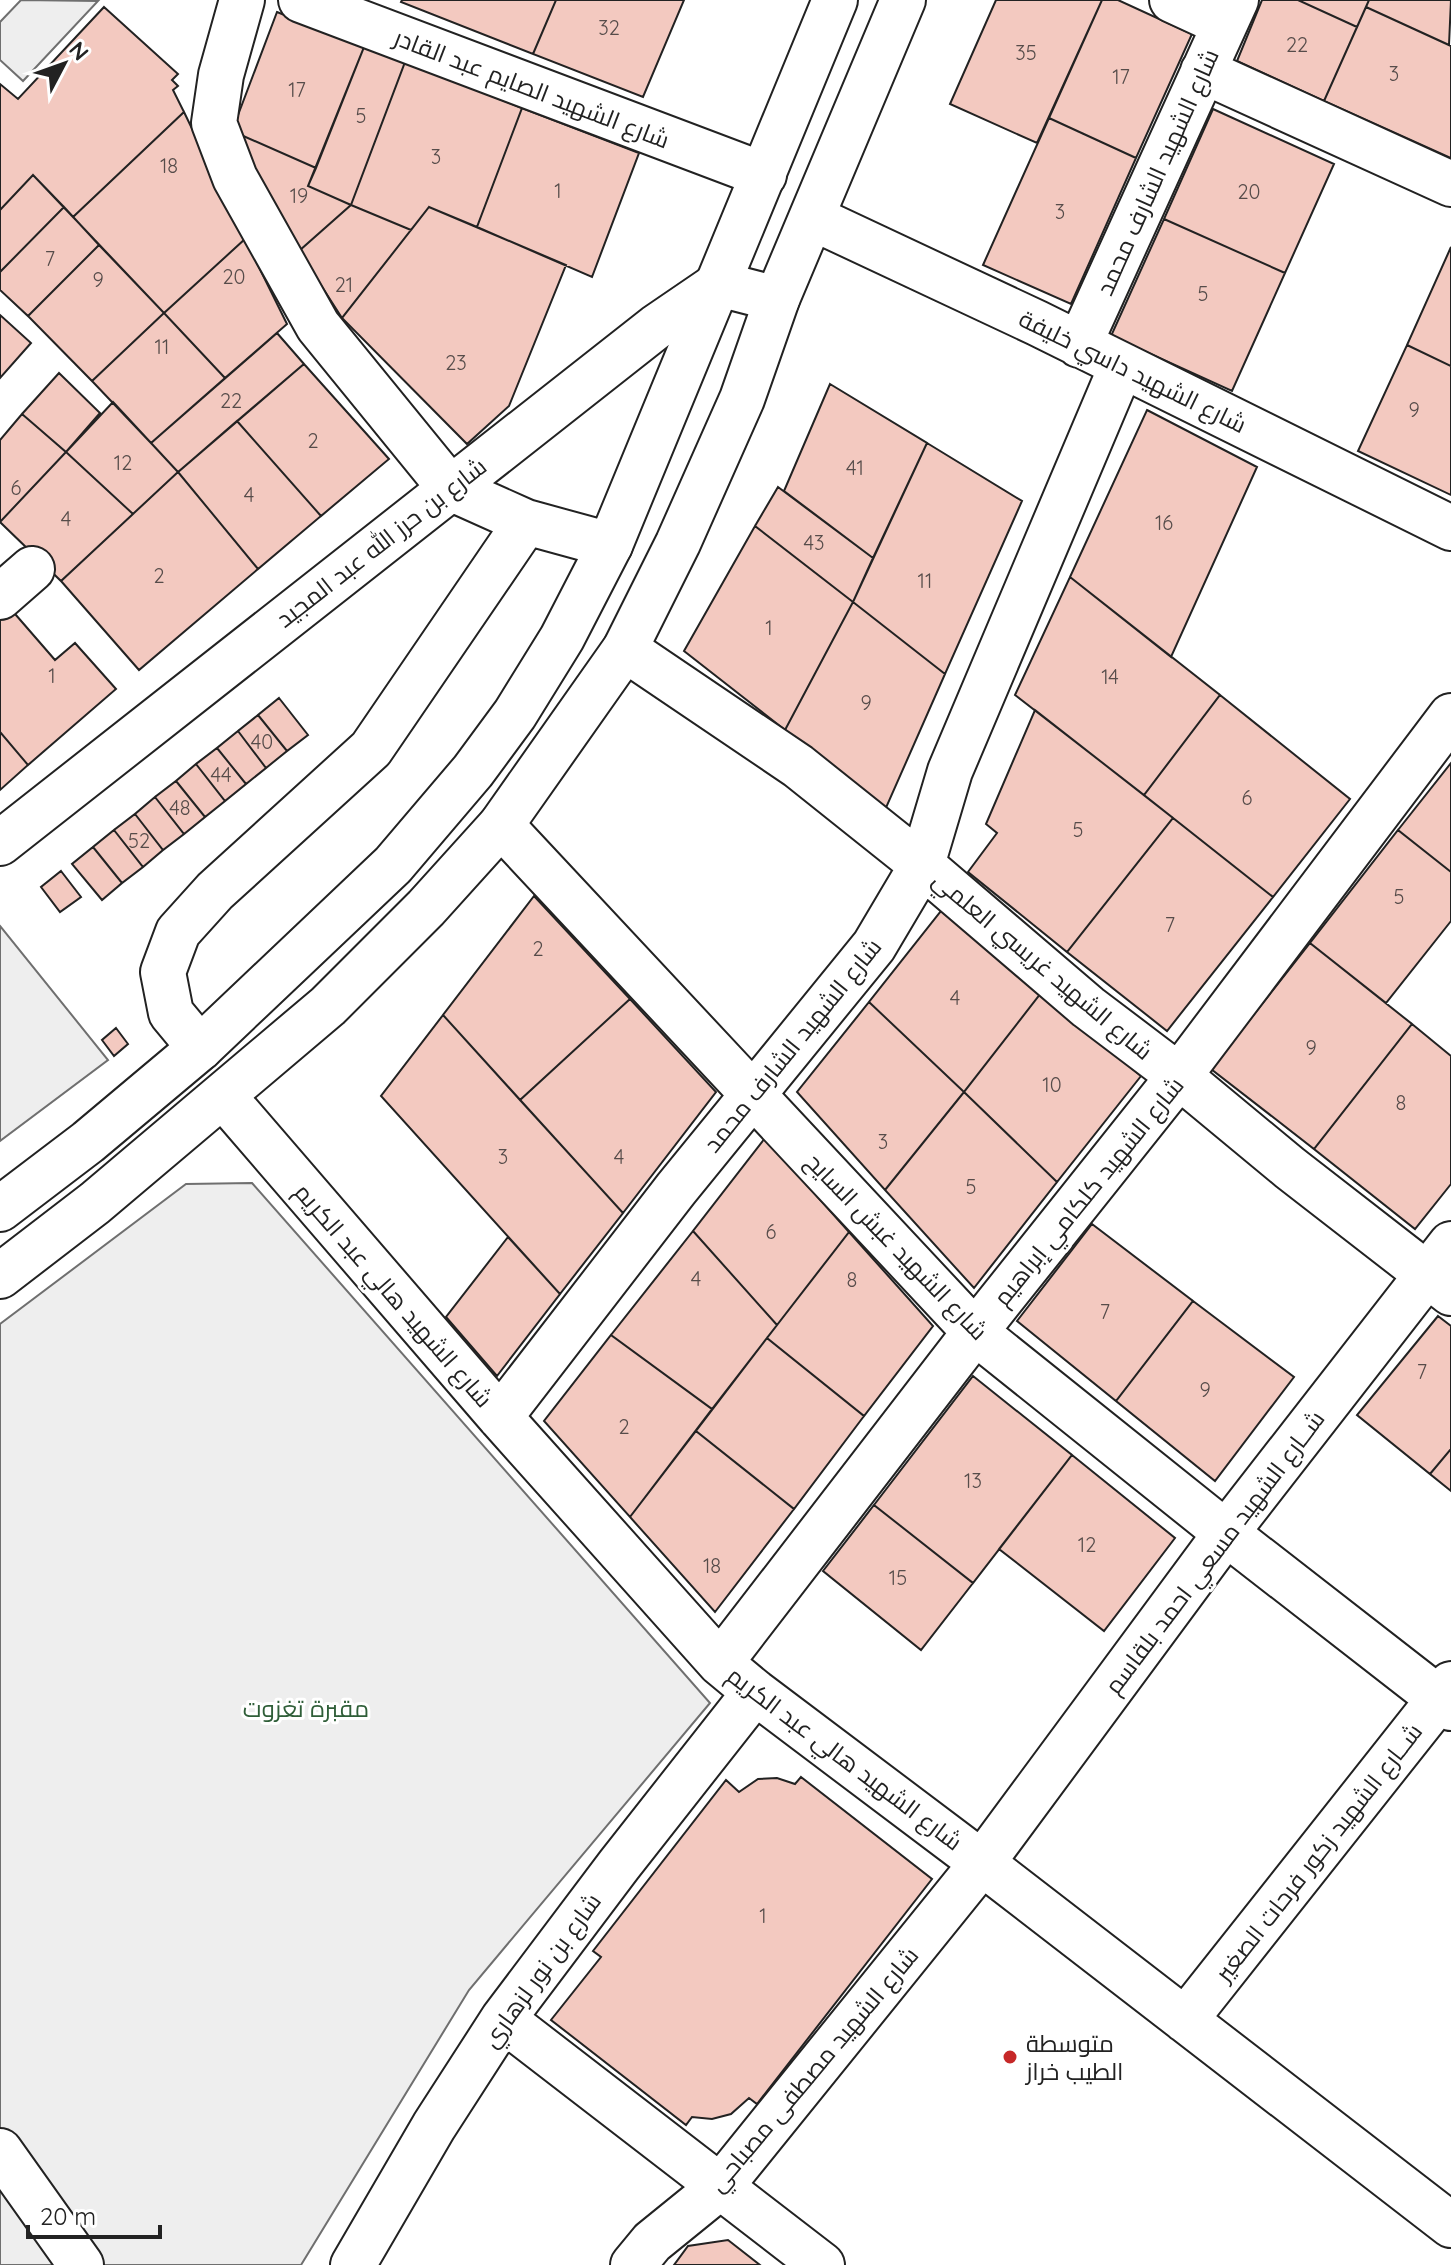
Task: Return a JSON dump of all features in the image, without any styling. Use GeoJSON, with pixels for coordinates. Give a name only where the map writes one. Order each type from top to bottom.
{"type":"FeatureCollection","features":[{"type":"Feature","properties":{"kind":"main road"},"geometry":{"type":"LineString","coordinates":[[242,0],[221,75],[214,123],[235,178],[318,326],[450,488],[526,522],[610,545]]}},
{"type":"Feature","properties":{"kind":"main road","name":"شارع الشهيد الصايم عبد القادر"},"geometry":{"type":"LineString","coordinates":[[301,0],[764,175]]}},
{"type":"Feature","properties":{"kind":"main road"},"geometry":{"type":"LineString","coordinates":[[0,1209],[88,1142],[200,1048],[393,865],[473,771],[515,714],[562,638],[610,545],[835,0]]}},
{"type":"Feature","properties":{"kind":"main road"},"geometry":{"type":"LineString","coordinates":[[0,1276],[224,1097],[328,1006],[426,908],[501,825],[625,649],[678,543],[742,399],[777,299],[903,0]]}},
{"type":"Feature","properties":{"kind":"main road"},"geometry":{"type":"LineString","coordinates":[[1172,0],[1230,12]]}},
{"type":"Feature","properties":{"kind":"main road","name":"شارع الشهيد الشارف محمد"},"geometry":{"type":"LineString","coordinates":[[1079,345],[1230,12]]}},
{"type":"Feature","properties":{"kind":"main road"},"geometry":{"type":"LineString","coordinates":[[1203,71],[1451,184]]}},
{"type":"Feature","properties":{"kind":"main road","name":"شارع الشهيد داسي خليفة"},"geometry":{"type":"LineString","coordinates":[[813,218],[1122,365],[1451,528]]}},
{"type":"Feature","properties":{"kind":"main road"},"geometry":{"type":"LineString","coordinates":[[719,284],[777,299]]}},
{"type":"Feature","properties":{"kind":"main road","name":"شارع بن حرز الله عبد المجيد"},"geometry":{"type":"LineString","coordinates":[[0,843],[656,327],[719,284]]}},
{"type":"Feature","properties":{"kind":"main road","name":"شارع الشهيد الشارف محمد"},"geometry":{"type":"LineString","coordinates":[[500,1417],[676,1189],[874,946],[922,865],[950,771],[1122,365]]}},
{"type":"Feature","properties":{"kind":"main road"},"geometry":{"type":"LineString","coordinates":[[200,1048],[171,1013],[163,972],[178,932],[215,891],[371,749],[526,522]]}},
{"type":"Feature","properties":{"kind":"main road","name":"شارع الشهيد غريسي العلمي"},"geometry":{"type":"LineString","coordinates":[[625,649],[798,766],[922,865],[1088,1007],[1179,1076],[1290,1168],[1443,1270]]}},
{"type":"Feature","properties":{"kind":"main road","name":"شارع الشهيد كلكامي إبراهيم"},"geometry":{"type":"LineString","coordinates":[[720,1663],[975,1332],[1179,1076],[1451,716]]}},
{"type":"Feature","properties":{"kind":"main road","name":"شارع الشهيد غبش السايح"},"geometry":{"type":"LineString","coordinates":[[501,825],[975,1332],[1226,1533],[1447,1697]]}},
{"type":"Feature","properties":{"kind":"main road","name":"شارع الشهيد هالي عبد الكريم"},"geometry":{"type":"LineString","coordinates":[[224,1097],[500,1417],[720,1663],[1185,2020],[1446,2211]]}},
{"type":"Feature","properties":{"kind":"main road","name":"شــارع الشهيد مسعي احمد بلقاسم"},"geometry":{"type":"LineString","coordinates":[[982,1863],[1226,1533],[1443,1270]]}},
{"type":"Feature","properties":{"kind":"main road","name":"شارع بن نور لزهاري"},"geometry":{"type":"LineString","coordinates":[[353,2265],[434,2126],[503,2019],[755,1692]]}},
{"type":"Feature","properties":{"kind":"main road","name":"شــارع الشهيد زكور فرحات الصغير"},"geometry":{"type":"LineString","coordinates":[[1185,2020],[1447,1697]]}},
{"type":"Feature","properties":{"kind":"main road","name":"شارع الشهيد مصطفى مصباحي"},"geometry":{"type":"LineString","coordinates":[[633,2265],[652,2242],[721,2186],[982,1863]]}},
{"type":"Feature","properties":{"kind":"main road"},"geometry":{"type":"LineString","coordinates":[[503,2019],[822,2265]]}},
{"type":"Feature","properties":{"kind":"main road"},"geometry":{"type":"LineString","coordinates":[[0,2151],[81,2265]]}},
{"type":"Feature","properties":{"kind":"green space"},"geometry":{"type":"Polygon","coordinates":[[[21,0],[98,1],[23,81],[0,60],[0,22],[21,0]]]}},
{"type":"Feature","properties":{"kind":"green space"},"geometry":{"type":"Polygon","coordinates":[[[0,926],[108,1060],[0,1141],[0,926]]]}},
{"type":"Feature","properties":{"kind":"green space","name":"مقبرة تغزوت"},"geometry":{"type":"Polygon","coordinates":[[[252,1183],[710,1703],[469,1990],[301,2265],[0,2265],[0,1324],[186,1184],[252,1183]]]}},
{"type":"Feature","properties":{"kind":"building"},"geometry":{"type":"Polygon","coordinates":[[[402,0],[556,0],[533,54],[402,0]]]}},
{"type":"Feature","properties":{"kind":"building"},"geometry":{"type":"Polygon","coordinates":[[[556,0],[684,0],[643,97],[533,54],[556,0]]]}},
{"type":"Feature","properties":{"kind":"building"},"geometry":{"type":"Polygon","coordinates":[[[996,0],[1102,0],[1037,143],[950,104],[996,0]]]}},
{"type":"Feature","properties":{"kind":"building"},"geometry":{"type":"Polygon","coordinates":[[[1102,0],[1118,0],[1192,34],[1136,158],[1049,118],[1102,0]]]}},
{"type":"Feature","properties":{"kind":"building"},"geometry":{"type":"Polygon","coordinates":[[[1262,0],[1298,0],[1357,27],[1324,101],[1237,61],[1262,0]]]}},
{"type":"Feature","properties":{"kind":"building"},"geometry":{"type":"Polygon","coordinates":[[[1298,0],[1369,0],[1357,27],[1298,0]]]}},
{"type":"Feature","properties":{"kind":"building"},"geometry":{"type":"Polygon","coordinates":[[[1369,0],[1451,0],[1449,45],[1366,7],[1369,0]]]}},
{"type":"Feature","properties":{"kind":"building"},"geometry":{"type":"Polygon","coordinates":[[[104,7],[178,74],[172,80],[178,86],[173,90],[184,112],[73,217],[33,175],[0,210],[0,84],[18,99],[104,7]]]}},
{"type":"Feature","properties":{"kind":"building"},"geometry":{"type":"Polygon","coordinates":[[[1366,7],[1451,46],[1451,158],[1324,101],[1366,7]]]}},
{"type":"Feature","properties":{"kind":"building"},"geometry":{"type":"Polygon","coordinates":[[[277,12],[364,47],[316,168],[232,131],[277,12]]]}},
{"type":"Feature","properties":{"kind":"building"},"geometry":{"type":"Polygon","coordinates":[[[364,47],[405,62],[351,205],[308,186],[364,47]]]}},
{"type":"Feature","properties":{"kind":"building"},"geometry":{"type":"Polygon","coordinates":[[[405,62],[522,108],[477,227],[429,207],[411,230],[351,205],[405,62]]]}},
{"type":"Feature","properties":{"kind":"building"},"geometry":{"type":"Polygon","coordinates":[[[522,108],[639,153],[592,277],[477,227],[522,108]]]}},
{"type":"Feature","properties":{"kind":"building"},"geometry":{"type":"Polygon","coordinates":[[[1213,109],[1334,164],[1285,273],[1164,219],[1213,109]]]}},
{"type":"Feature","properties":{"kind":"building"},"geometry":{"type":"Polygon","coordinates":[[[184,112],[245,239],[164,313],[73,217],[184,112]]]}},
{"type":"Feature","properties":{"kind":"building"},"geometry":{"type":"Polygon","coordinates":[[[1049,118],[1136,158],[1071,304],[983,265],[1049,118]]]}},
{"type":"Feature","properties":{"kind":"building"},"geometry":{"type":"Polygon","coordinates":[[[232,131],[316,168],[308,186],[351,205],[299,251],[232,131]]]}},
{"type":"Feature","properties":{"kind":"building"},"geometry":{"type":"Polygon","coordinates":[[[33,175],[64,207],[0,272],[0,210],[33,175]]]}},
{"type":"Feature","properties":{"kind":"building"},"geometry":{"type":"Polygon","coordinates":[[[351,205],[411,230],[342,318],[299,251],[351,205]]]}},
{"type":"Feature","properties":{"kind":"building"},"geometry":{"type":"Polygon","coordinates":[[[64,207],[99,245],[28,316],[0,290],[0,272],[64,207]]]}},
{"type":"Feature","properties":{"kind":"building"},"geometry":{"type":"Polygon","coordinates":[[[429,207],[566,265],[509,406],[467,444],[342,318],[429,207]]]}},
{"type":"Feature","properties":{"kind":"building"},"geometry":{"type":"Polygon","coordinates":[[[1164,219],[1285,273],[1232,391],[1111,336],[1164,219]]]}},
{"type":"Feature","properties":{"kind":"building"},"geometry":{"type":"Polygon","coordinates":[[[245,239],[287,324],[225,378],[164,313],[245,239]]]}},
{"type":"Feature","properties":{"kind":"building"},"geometry":{"type":"Polygon","coordinates":[[[99,245],[164,313],[92,381],[28,316],[99,245]]]}},
{"type":"Feature","properties":{"kind":"building"},"geometry":{"type":"Polygon","coordinates":[[[1451,247],[1451,366],[1407,345],[1451,247]]]}},
{"type":"Feature","properties":{"kind":"building"},"geometry":{"type":"Polygon","coordinates":[[[164,313],[225,378],[151,443],[92,381],[164,313]]]}},
{"type":"Feature","properties":{"kind":"building"},"geometry":{"type":"Polygon","coordinates":[[[0,315],[31,343],[0,378],[0,315]]]}},
{"type":"Feature","properties":{"kind":"building"},"geometry":{"type":"Polygon","coordinates":[[[277,333],[304,364],[178,472],[151,443],[277,333]]]}},
{"type":"Feature","properties":{"kind":"building"},"geometry":{"type":"Polygon","coordinates":[[[1407,345],[1451,366],[1451,495],[1358,451],[1407,345]]]}},
{"type":"Feature","properties":{"kind":"building"},"geometry":{"type":"Polygon","coordinates":[[[304,364],[389,459],[321,516],[237,421],[304,364]]]}},
{"type":"Feature","properties":{"kind":"building"},"geometry":{"type":"Polygon","coordinates":[[[59,373],[100,413],[66,452],[22,414],[59,373]]]}},
{"type":"Feature","properties":{"kind":"building"},"geometry":{"type":"Polygon","coordinates":[[[830,384],[927,443],[873,558],[784,491],[830,384]]]}},
{"type":"Feature","properties":{"kind":"building"},"geometry":{"type":"Polygon","coordinates":[[[113,402],[178,472],[133,514],[66,452],[113,402]]]}},
{"type":"Feature","properties":{"kind":"building"},"geometry":{"type":"Polygon","coordinates":[[[1147,410],[1257,467],[1171,657],[1070,577],[1147,410]]]}},
{"type":"Feature","properties":{"kind":"building"},"geometry":{"type":"Polygon","coordinates":[[[22,414],[66,452],[0,522],[0,440],[22,414]]]}},
{"type":"Feature","properties":{"kind":"building"},"geometry":{"type":"Polygon","coordinates":[[[237,421],[321,516],[258,569],[178,472],[237,421]]]}},
{"type":"Feature","properties":{"kind":"building"},"geometry":{"type":"Polygon","coordinates":[[[927,443],[1022,501],[945,674],[853,602],[927,443]]]}},
{"type":"Feature","properties":{"kind":"building"},"geometry":{"type":"Polygon","coordinates":[[[66,452],[133,514],[61,581],[0,522],[66,452]]]}},
{"type":"Feature","properties":{"kind":"building"},"geometry":{"type":"Polygon","coordinates":[[[178,472],[258,569],[139,670],[61,581],[178,472]]]}},
{"type":"Feature","properties":{"kind":"building"},"geometry":{"type":"Polygon","coordinates":[[[778,487],[873,558],[853,602],[755,526],[778,487]]]}},
{"type":"Feature","properties":{"kind":"building"},"geometry":{"type":"Polygon","coordinates":[[[755,526],[853,602],[785,730],[684,651],[755,526]]]}},
{"type":"Feature","properties":{"kind":"building"},"geometry":{"type":"Polygon","coordinates":[[[1070,577],[1220,695],[1144,795],[1015,695],[1070,577]]]}},
{"type":"Feature","properties":{"kind":"building"},"geometry":{"type":"Polygon","coordinates":[[[853,602],[945,674],[885,810],[785,730],[853,602]]]}},
{"type":"Feature","properties":{"kind":"building"},"geometry":{"type":"Polygon","coordinates":[[[9,607],[55,660],[75,643],[116,689],[28,765],[0,732],[0,614],[9,607]]]}},
{"type":"Feature","properties":{"kind":"building"},"geometry":{"type":"Polygon","coordinates":[[[1220,695],[1350,799],[1273,897],[1144,795],[1220,695]]]}},
{"type":"Feature","properties":{"kind":"building"},"geometry":{"type":"Polygon","coordinates":[[[279,698],[308,735],[287,751],[258,715],[279,698]]]}},
{"type":"Feature","properties":{"kind":"building"},"geometry":{"type":"Polygon","coordinates":[[[1035,710],[1173,818],[1067,952],[968,872],[997,833],[986,824],[1035,710]]]}},
{"type":"Feature","properties":{"kind":"building"},"geometry":{"type":"Polygon","coordinates":[[[258,715],[287,751],[266,768],[238,731],[258,715]]]}},
{"type":"Feature","properties":{"kind":"building"},"geometry":{"type":"Polygon","coordinates":[[[238,731],[266,768],[246,784],[217,748],[238,731]]]}},
{"type":"Feature","properties":{"kind":"building"},"geometry":{"type":"Polygon","coordinates":[[[0,732],[28,765],[0,790],[0,732]]]}},
{"type":"Feature","properties":{"kind":"building"},"geometry":{"type":"Polygon","coordinates":[[[217,748],[246,784],[225,801],[196,764],[217,748]]]}},
{"type":"Feature","properties":{"kind":"building"},"geometry":{"type":"Polygon","coordinates":[[[1451,763],[1451,872],[1398,830],[1451,763]]]}},
{"type":"Feature","properties":{"kind":"building"},"geometry":{"type":"Polygon","coordinates":[[[196,764],[225,801],[205,817],[176,781],[196,764]]]}},
{"type":"Feature","properties":{"kind":"building"},"geometry":{"type":"Polygon","coordinates":[[[176,781],[205,817],[184,834],[155,797],[176,781]]]}},
{"type":"Feature","properties":{"kind":"building"},"geometry":{"type":"Polygon","coordinates":[[[155,797],[184,834],[163,850],[135,814],[155,797]]]}},
{"type":"Feature","properties":{"kind":"building"},"geometry":{"type":"Polygon","coordinates":[[[135,814],[163,850],[143,867],[114,830],[135,814]]]}},
{"type":"Feature","properties":{"kind":"building"},"geometry":{"type":"Polygon","coordinates":[[[1173,818],[1273,897],[1167,1031],[1067,952],[1173,818]]]}},
{"type":"Feature","properties":{"kind":"building"},"geometry":{"type":"Polygon","coordinates":[[[114,830],[143,867],[122,883],[93,847],[114,830]]]}},
{"type":"Feature","properties":{"kind":"building"},"geometry":{"type":"Polygon","coordinates":[[[1398,830],[1451,872],[1451,921],[1386,1003],[1310,943],[1398,830]]]}},
{"type":"Feature","properties":{"kind":"building"},"geometry":{"type":"Polygon","coordinates":[[[93,847],[122,883],[102,900],[72,864],[93,847]]]}},
{"type":"Feature","properties":{"kind":"building"},"geometry":{"type":"Polygon","coordinates":[[[61,871],[81,897],[60,912],[41,887],[61,871]]]}},
{"type":"Feature","properties":{"kind":"building"},"geometry":{"type":"Polygon","coordinates":[[[534,896],[630,999],[520,1100],[443,1015],[534,896]]]}},
{"type":"Feature","properties":{"kind":"building"},"geometry":{"type":"Polygon","coordinates":[[[941,911],[1041,993],[964,1092],[869,1002],[941,911]]]}},
{"type":"Feature","properties":{"kind":"building"},"geometry":{"type":"Polygon","coordinates":[[[1310,943],[1412,1024],[1314,1149],[1211,1069],[1310,943]]]}},
{"type":"Feature","properties":{"kind":"building"},"geometry":{"type":"Polygon","coordinates":[[[1041,993],[1141,1076],[1057,1182],[964,1092],[1041,993]]]}},
{"type":"Feature","properties":{"kind":"building"},"geometry":{"type":"Polygon","coordinates":[[[630,999],[716,1092],[623,1213],[520,1100],[630,999]]]}},
{"type":"Feature","properties":{"kind":"building"},"geometry":{"type":"Polygon","coordinates":[[[869,1002],[964,1092],[885,1190],[797,1092],[869,1002]]]}},
{"type":"Feature","properties":{"kind":"building"},"geometry":{"type":"Polygon","coordinates":[[[443,1015],[623,1213],[560,1294],[381,1096],[443,1015]]]}},
{"type":"Feature","properties":{"kind":"building"},"geometry":{"type":"Polygon","coordinates":[[[1412,1024],[1451,1056],[1451,1184],[1415,1229],[1314,1149],[1412,1024]]]}},
{"type":"Feature","properties":{"kind":"building"},"geometry":{"type":"Polygon","coordinates":[[[116,1028],[128,1044],[114,1056],[102,1040],[116,1028]]]}},
{"type":"Feature","properties":{"kind":"building"},"geometry":{"type":"Polygon","coordinates":[[[964,1092],[1057,1182],[974,1288],[885,1190],[964,1092]]]}},
{"type":"Feature","properties":{"kind":"building"},"geometry":{"type":"Polygon","coordinates":[[[765,1138],[849,1232],[777,1325],[693,1231],[765,1138]]]}},
{"type":"Feature","properties":{"kind":"building"},"geometry":{"type":"Polygon","coordinates":[[[1092,1224],[1193,1301],[1116,1401],[1017,1321],[1092,1224]]]}},
{"type":"Feature","properties":{"kind":"building"},"geometry":{"type":"Polygon","coordinates":[[[693,1231],[777,1325],[712,1409],[611,1335],[693,1231]]]}},
{"type":"Feature","properties":{"kind":"building"},"geometry":{"type":"Polygon","coordinates":[[[849,1232],[933,1326],[864,1416],[767,1338],[849,1232]]]}},
{"type":"Feature","properties":{"kind":"building"},"geometry":{"type":"Polygon","coordinates":[[[508,1237],[560,1294],[497,1376],[446,1317],[508,1237]]]}},
{"type":"Feature","properties":{"kind":"building"},"geometry":{"type":"Polygon","coordinates":[[[1193,1301],[1294,1377],[1215,1481],[1116,1401],[1193,1301]]]}},
{"type":"Feature","properties":{"kind":"building"},"geometry":{"type":"Polygon","coordinates":[[[1438,1316],[1451,1326],[1451,1449],[1430,1474],[1357,1415],[1438,1316]]]}},
{"type":"Feature","properties":{"kind":"building"},"geometry":{"type":"Polygon","coordinates":[[[611,1335],[712,1409],[630,1517],[544,1421],[611,1335]]]}},
{"type":"Feature","properties":{"kind":"building"},"geometry":{"type":"Polygon","coordinates":[[[767,1338],[864,1416],[794,1509],[696,1431],[767,1338]]]}},
{"type":"Feature","properties":{"kind":"building"},"geometry":{"type":"Polygon","coordinates":[[[973,1376],[1072,1455],[973,1583],[874,1505],[973,1376]]]}},
{"type":"Feature","properties":{"kind":"building"},"geometry":{"type":"Polygon","coordinates":[[[696,1431],[794,1509],[715,1612],[630,1517],[696,1431]]]}},
{"type":"Feature","properties":{"kind":"building"},"geometry":{"type":"Polygon","coordinates":[[[1451,1449],[1451,1491],[1430,1474],[1451,1449]]]}},
{"type":"Feature","properties":{"kind":"building"},"geometry":{"type":"Polygon","coordinates":[[[1072,1455],[1175,1538],[1104,1631],[999,1549],[1072,1455]]]}},
{"type":"Feature","properties":{"kind":"building"},"geometry":{"type":"Polygon","coordinates":[[[874,1505],[973,1583],[921,1650],[823,1571],[874,1505]]]}},
{"type":"Feature","properties":{"kind":"building"},"geometry":{"type":"Polygon","coordinates":[[[801,1777],[932,1879],[757,2104],[749,2098],[731,2114],[712,2119],[692,2117],[686,2125],[551,2020],[601,1957],[593,1951],[726,1780],[739,1792],[758,1779],[777,1778],[795,1784],[801,1777]]]}},
{"type":"Feature","properties":{"kind":"building"},"geometry":{"type":"Polygon","coordinates":[[[728,2240],[760,2265],[674,2265],[688,2246],[728,2240]]]}},
{"type":"Feature","properties":{"kind":"place","name":"متوسطة الطيب خراز"},"geometry":{"type":"Point","coordinates":[1010,2057]}}]}
